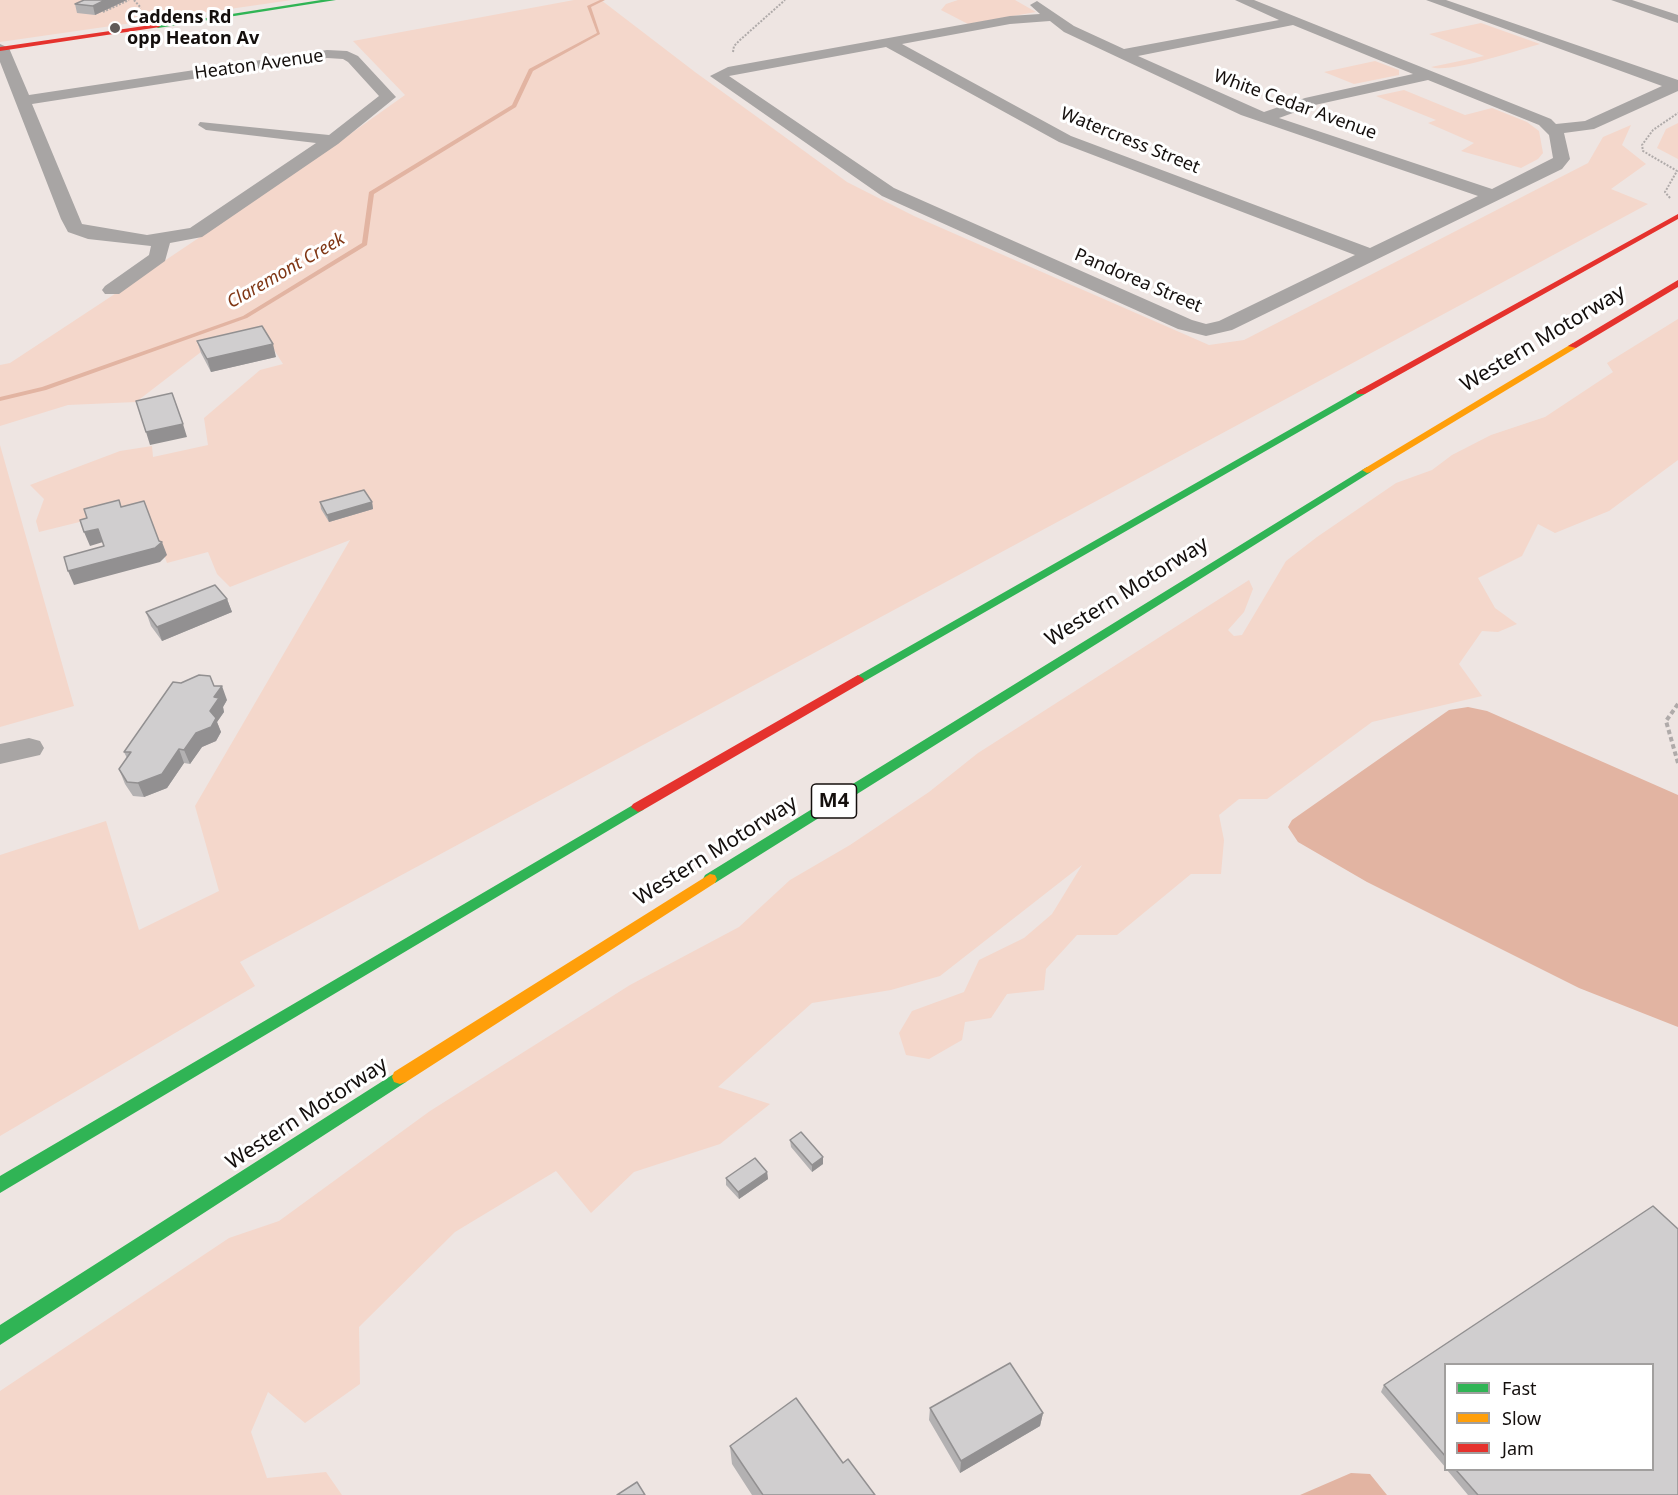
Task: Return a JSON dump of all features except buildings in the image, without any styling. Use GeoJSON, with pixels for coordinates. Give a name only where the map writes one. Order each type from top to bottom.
{"type":"FeatureCollection","features":[{"type":"Feature","properties":{"kind":"main road"},"geometry":{"type":"LineString","coordinates":[[1,48],[333,0]]}},
{"type":"Feature","properties":{"kind":"main road","name":"Western Motorway"},"geometry":{"type":"LineString","coordinates":[[0,1185],[586,836],[966,615],[1269,442],[1678,216]]}},
{"type":"Feature","properties":{"kind":"main road","name":"Western Motorway"},"geometry":{"type":"LineString","coordinates":[[0,1336],[601,950],[1165,592],[1393,452],[1678,283]]}},
{"type":"Feature","properties":{"kind":"street","name":"White Cedar Avenue"},"geometry":{"type":"LineString","coordinates":[[1028,0],[1068,29],[1263,118],[1492,195]]}},
{"type":"Feature","properties":{"kind":"street"},"geometry":{"type":"LineString","coordinates":[[1248,2],[1279,0]]}},
{"type":"Feature","properties":{"kind":"street"},"geometry":{"type":"LineString","coordinates":[[1433,0],[1677,85]]}},
{"type":"Feature","properties":{"kind":"street"},"geometry":{"type":"LineString","coordinates":[[1618,0],[1678,19]]}},
{"type":"Feature","properties":{"kind":"street"},"geometry":{"type":"LineString","coordinates":[[1248,2],[1539,119],[1555,129],[1588,126],[1677,85]]}},
{"type":"Feature","properties":{"kind":"street","name":"Pandorea Street"},"geometry":{"type":"LineString","coordinates":[[1052,17],[1010,20],[747,67],[721,72],[718,76],[878,187],[1192,328],[1219,329],[1559,162],[1562,155],[1555,129]]}},
{"type":"Feature","properties":{"kind":"street"},"geometry":{"type":"LineString","coordinates":[[1123,54],[1294,21]]}},
{"type":"Feature","properties":{"kind":"street","name":"Watercress Street"},"geometry":{"type":"LineString","coordinates":[[888,42],[1065,139],[1369,254]]}},
{"type":"Feature","properties":{"kind":"street","name":"Heaton Avenue"},"geometry":{"type":"LineString","coordinates":[[1,48],[75,228],[88,233],[147,241],[187,236],[205,228],[332,140],[387,97],[353,59],[338,54],[313,55],[23,101]]}},
{"type":"Feature","properties":{"kind":"street"},"geometry":{"type":"LineString","coordinates":[[1263,118],[1311,101],[1430,75]]}},
{"type":"Feature","properties":{"kind":"street"},"geometry":{"type":"LineString","coordinates":[[206,125],[332,140]]}},
{"type":"Feature","properties":{"kind":"street"},"geometry":{"type":"LineString","coordinates":[[112,290],[158,257],[161,240]]}},
{"type":"Feature","properties":{"kind":"street"},"geometry":{"type":"LineString","coordinates":[[0,754],[29,748]]}},
{"type":"Feature","properties":{"kind":"path"},"geometry":{"type":"LineString","coordinates":[[94,16],[129,0]]}},
{"type":"Feature","properties":{"kind":"path"},"geometry":{"type":"LineString","coordinates":[[747,67],[734,57],[734,46],[785,0]]}},
{"type":"Feature","properties":{"kind":"path"},"geometry":{"type":"LineString","coordinates":[[1678,113],[1658,124],[1647,134],[1642,145],[1643,151],[1677,171],[1665,192],[1678,202]]}},
{"type":"Feature","properties":{"kind":"path"},"geometry":{"type":"LineString","coordinates":[[1678,704],[1666,722],[1678,763]]}},
{"type":"Feature","properties":{"kind":"shaded area"},"geometry":{"type":"Polygon","coordinates":[[[0,0],[292,0],[0,42],[0,0]]]}},
{"type":"Feature","properties":{"kind":"shaded area"},"geometry":{"type":"Polygon","coordinates":[[[574,0],[601,0],[695,72],[847,182],[914,216],[1209,345],[1244,340],[1588,163],[1603,137],[1631,125],[1622,145],[1646,164],[1611,189],[1648,204],[240,962],[255,986],[0,1136],[0,855],[106,821],[139,930],[219,891],[195,806],[350,540],[230,587],[217,574],[208,552],[167,563],[149,515],[128,510],[39,532],[36,521],[44,499],[30,485],[120,451],[152,446],[153,457],[208,445],[204,418],[260,370],[283,364],[266,337],[201,352],[136,402],[68,405],[0,426],[0,365],[10,363],[159,264],[405,95],[353,41],[574,0]]]}},
{"type":"Feature","properties":{"kind":"shaded area"},"geometry":{"type":"Polygon","coordinates":[[[958,0],[1015,0],[1036,12],[968,24],[941,10],[946,4],[958,0]]]}},
{"type":"Feature","properties":{"kind":"shaded area"},"geometry":{"type":"Polygon","coordinates":[[[1481,23],[1540,44],[1467,64],[1431,67],[1484,56],[1429,34],[1481,23]]]}},
{"type":"Feature","properties":{"kind":"shaded area"},"geometry":{"type":"Polygon","coordinates":[[[1375,61],[1399,70],[1399,75],[1354,84],[1324,72],[1375,61]]]}},
{"type":"Feature","properties":{"kind":"shaded area"},"geometry":{"type":"Polygon","coordinates":[[[1404,90],[1465,115],[1492,108],[1527,122],[1539,131],[1543,153],[1538,159],[1521,168],[1461,151],[1474,143],[1428,123],[1436,120],[1376,96],[1404,90]]]}},
{"type":"Feature","properties":{"kind":"shaded area"},"geometry":{"type":"Polygon","coordinates":[[[1678,123],[1678,159],[1657,148],[1666,129],[1678,123]]]}},
{"type":"Feature","properties":{"kind":"shaded area"},"geometry":{"type":"Polygon","coordinates":[[[1678,319],[1678,460],[1609,511],[1555,533],[1538,524],[1522,556],[1478,578],[1495,608],[1517,624],[1498,632],[1482,631],[1459,664],[1482,696],[1372,722],[1267,799],[1239,799],[1219,815],[1224,840],[1221,874],[1191,874],[1117,935],[1077,935],[1046,969],[1044,990],[1007,994],[991,1018],[965,1022],[962,1040],[929,1059],[906,1055],[899,1033],[912,1011],[964,992],[979,960],[1024,938],[1052,914],[1082,865],[940,976],[891,990],[812,1003],[718,1087],[770,1104],[720,1144],[634,1172],[591,1213],[556,1171],[455,1232],[359,1327],[360,1384],[305,1423],[268,1392],[251,1432],[267,1478],[326,1472],[342,1495],[0,1495],[0,1391],[229,1238],[279,1221],[430,1111],[630,985],[739,927],[790,880],[850,845],[929,792],[978,753],[1249,580],[1253,589],[1244,612],[1228,630],[1234,636],[1242,635],[1286,561],[1317,537],[1396,483],[1432,470],[1452,455],[1491,435],[1545,417],[1613,372],[1607,363],[1678,319]]]}},
{"type":"Feature","properties":{"kind":"shaded area"},"geometry":{"type":"Polygon","coordinates":[[[0,445],[74,706],[0,727],[0,445]]]}},
{"type":"Feature","properties":{"kind":"shaded area"},"geometry":{"type":"Polygon","coordinates":[[[1468,707],[1487,711],[1678,795],[1678,1027],[1579,988],[1367,882],[1298,842],[1288,827],[1292,820],[1449,710],[1468,707]]]}},
{"type":"Feature","properties":{"kind":"shaded area"},"geometry":{"type":"Polygon","coordinates":[[[1351,1473],[1370,1474],[1387,1495],[1300,1495],[1351,1473]]]}},
{"type":"Feature","properties":{"kind":"waterway","name":"Claremont Creek"},"geometry":{"type":"LineString","coordinates":[[0,399],[44,389],[245,317],[365,244],[371,193],[514,106],[531,70],[599,33],[589,6],[603,0]]}},
{"type":"Feature","properties":{"kind":"traffic: fast"},"geometry":{"type":"LineString","coordinates":[[158,26],[333,0]]}},
{"type":"Feature","properties":{"kind":"traffic: fast"},"geometry":{"type":"LineString","coordinates":[[858,679],[1361,392]]}},
{"type":"Feature","properties":{"kind":"traffic: fast"},"geometry":{"type":"LineString","coordinates":[[710,879],[1367,470]]}},
{"type":"Feature","properties":{"kind":"traffic: fast"},"geometry":{"type":"LineString","coordinates":[[0,1185],[638,807]]}},
{"type":"Feature","properties":{"kind":"traffic: fast"},"geometry":{"type":"LineString","coordinates":[[0,1336],[400,1077]]}},
{"type":"Feature","properties":{"kind":"traffic: slow"},"geometry":{"type":"LineString","coordinates":[[1367,470],[1573,346]]}},
{"type":"Feature","properties":{"kind":"traffic: slow"},"geometry":{"type":"LineString","coordinates":[[400,1077],[710,879]]}},
{"type":"Feature","properties":{"kind":"traffic: jam"},"geometry":{"type":"LineString","coordinates":[[0,49],[158,26]]}},
{"type":"Feature","properties":{"kind":"traffic: jam"},"geometry":{"type":"LineString","coordinates":[[1361,392],[1678,216]]}},
{"type":"Feature","properties":{"kind":"traffic: jam"},"geometry":{"type":"LineString","coordinates":[[1573,346],[1678,283]]}},
{"type":"Feature","properties":{"kind":"traffic: jam"},"geometry":{"type":"LineString","coordinates":[[638,807],[858,679]]}},
{"type":"Feature","properties":{"kind":"place","name":"Caddens Rd opp Heaton Av"},"geometry":{"type":"Point","coordinates":[115,28]}}]}
